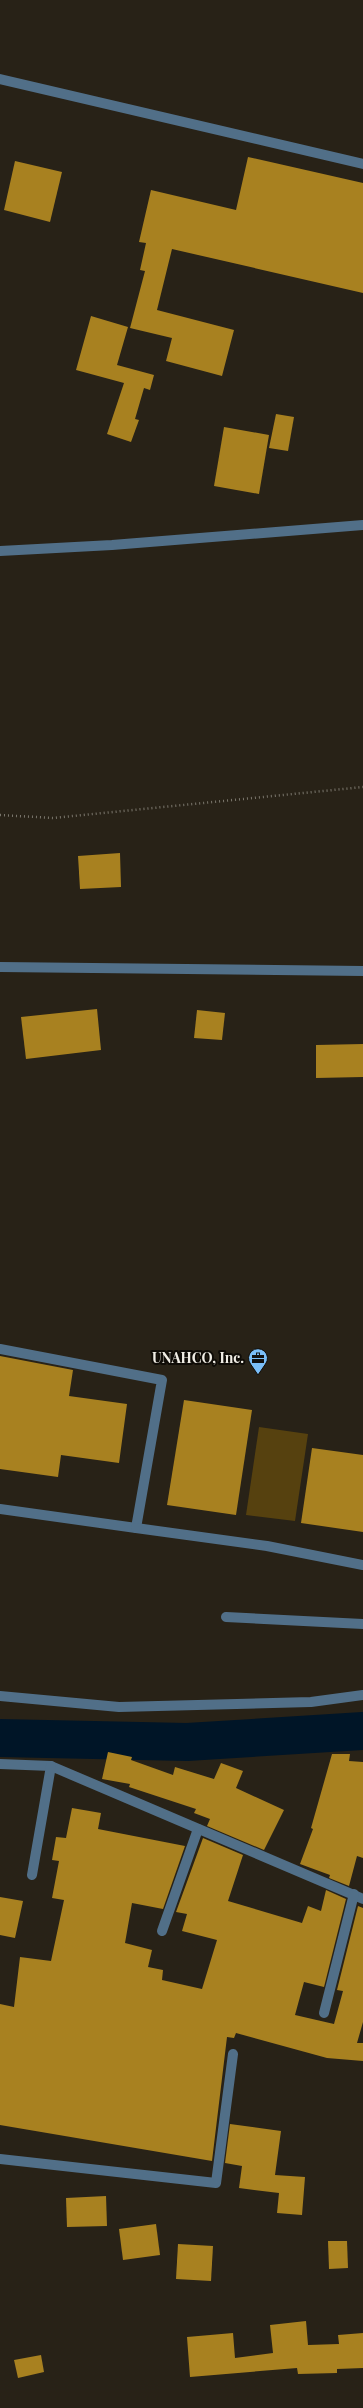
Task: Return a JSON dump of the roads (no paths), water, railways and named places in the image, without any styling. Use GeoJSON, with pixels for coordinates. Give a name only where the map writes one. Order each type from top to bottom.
{"type":"FeatureCollection","features":[{"type":"Feature","properties":{"kind":"street"},"geometry":{"type":"LineString","coordinates":[[0,79],[363,164]]}},
{"type":"Feature","properties":{"kind":"street"},"geometry":{"type":"LineString","coordinates":[[0,551],[363,525]]}},
{"type":"Feature","properties":{"kind":"street"},"geometry":{"type":"LineString","coordinates":[[0,966],[363,971]]}},
{"type":"Feature","properties":{"kind":"street"},"geometry":{"type":"LineString","coordinates":[[0,1349],[162,1380],[136,1528]]}},
{"type":"Feature","properties":{"kind":"street"},"geometry":{"type":"LineString","coordinates":[[0,1509],[267,1546],[363,1566]]}},
{"type":"Feature","properties":{"kind":"street"},"geometry":{"type":"LineString","coordinates":[[226,1617],[363,1624]]}},
{"type":"Feature","properties":{"kind":"street"},"geometry":{"type":"LineString","coordinates":[[0,1696],[119,1707],[310,1702],[363,1695]]}},
{"type":"Feature","properties":{"kind":"street"},"geometry":{"type":"LineString","coordinates":[[0,1764],[51,1766],[363,1899]]}},
{"type":"Feature","properties":{"kind":"street"},"geometry":{"type":"LineString","coordinates":[[32,1875],[51,1766]]}},
{"type":"Feature","properties":{"kind":"street"},"geometry":{"type":"LineString","coordinates":[[162,1931],[198,1829]]}},
{"type":"Feature","properties":{"kind":"street"},"geometry":{"type":"LineString","coordinates":[[324,2013],[354,1894]]}},
{"type":"Feature","properties":{"kind":"street"},"geometry":{"type":"LineString","coordinates":[[0,2159],[216,2183],[233,2054]]}},
{"type":"Feature","properties":{"kind":"waterway"},"geometry":{"type":"LineString","coordinates":[[0,1738],[187,1742],[363,1731]]}},
{"type":"Feature","properties":{"kind":"place","name":"UNAHCO, Inc."},"geometry":{"type":"Point","coordinates":[258,1375]}}]}
